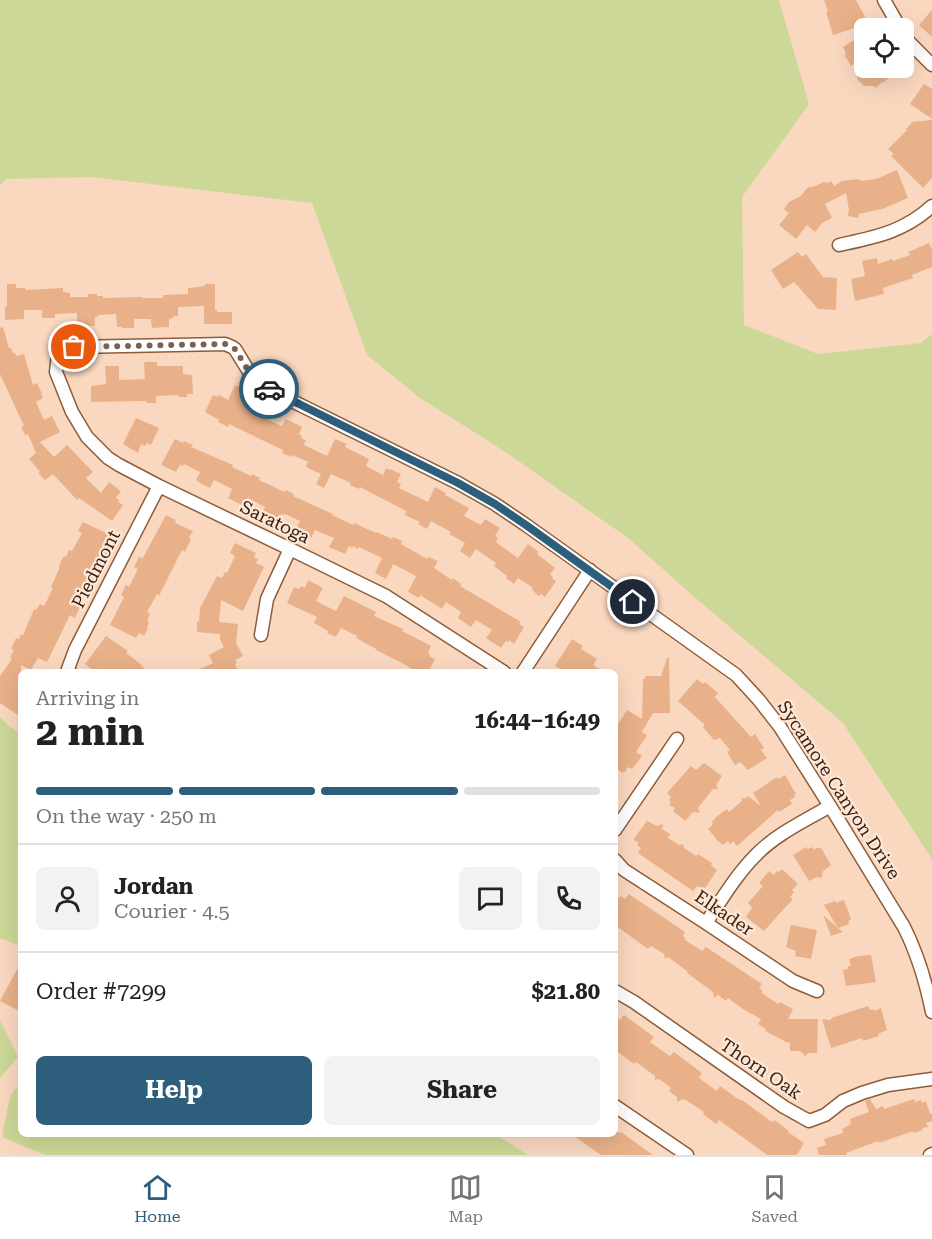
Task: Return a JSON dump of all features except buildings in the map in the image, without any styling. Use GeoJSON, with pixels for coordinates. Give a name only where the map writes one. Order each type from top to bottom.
{"type":"FeatureCollection","features":[{"type":"Feature","properties":{"kind":"street"},"geometry":{"type":"LineString","coordinates":[[884,0],[894,18]]}},
{"type":"Feature","properties":{"kind":"street"},"geometry":{"type":"LineString","coordinates":[[914,47],[932,65]]}},
{"type":"Feature","properties":{"kind":"street"},"geometry":{"type":"LineString","coordinates":[[839,245],[900,228],[921,216],[932,206]]}},
{"type":"Feature","properties":{"kind":"street","name":"Sycamore Canyon Drive"},"geometry":{"type":"LineString","coordinates":[[58,380],[56,372],[58,356],[65,349],[74,347],[212,343],[229,345],[235,349],[251,375],[272,391],[458,483],[526,525],[736,675],[780,727],[895,912],[915,948],[932,1012]]}},
{"type":"Feature","properties":{"kind":"street","name":"Saratoga"},"geometry":{"type":"LineString","coordinates":[[58,380],[75,420],[87,437],[100,451],[119,465],[386,596],[499,669]]}},
{"type":"Feature","properties":{"kind":"street","name":"Piedmont"},"geometry":{"type":"LineString","coordinates":[[69,669],[75,650],[159,486]]}},
{"type":"Feature","properties":{"kind":"street"},"geometry":{"type":"LineString","coordinates":[[261,635],[267,599],[290,549]]}},
{"type":"Feature","properties":{"kind":"street"},"geometry":{"type":"LineString","coordinates":[[525,669],[590,570]]}},
{"type":"Feature","properties":{"kind":"street"},"geometry":{"type":"LineString","coordinates":[[618,826],[677,739]]}},
{"type":"Feature","properties":{"kind":"street"},"geometry":{"type":"LineString","coordinates":[[706,922],[734,880],[757,853],[830,806]]}},
{"type":"Feature","properties":{"kind":"street","name":"Elkader"},"geometry":{"type":"LineString","coordinates":[[618,863],[624,870],[793,981],[817,991]]}},
{"type":"Feature","properties":{"kind":"street","name":"Thorn Oak"},"geometry":{"type":"LineString","coordinates":[[618,993],[784,1107],[809,1121],[825,1115],[843,1101],[862,1093],[932,1079]]}},
{"type":"Feature","properties":{"kind":"street"},"geometry":{"type":"LineString","coordinates":[[618,1108],[687,1155]]}},
{"type":"Feature","properties":{"kind":"green space"},"geometry":{"type":"Polygon","coordinates":[[[0,0],[779,0],[809,104],[742,197],[744,325],[818,354],[921,343],[932,334],[932,859],[843,723],[628,538],[507,453],[420,398],[367,355],[312,203],[92,177],[6,179],[0,185],[0,0]]]}},
{"type":"Feature","properties":{"kind":"green space"},"geometry":{"type":"Polygon","coordinates":[[[0,717],[18,732],[18,945],[0,938],[0,717]]]}},
{"type":"Feature","properties":{"kind":"green space"},"geometry":{"type":"Polygon","coordinates":[[[0,1020],[18,1057],[0,1078],[0,1020]]]}},
{"type":"Feature","properties":{"kind":"green space"},"geometry":{"type":"Polygon","coordinates":[[[18,1086],[18,1137],[500,1137],[528,1155],[45,1155],[2,1137],[10,1096],[18,1086]]]}},
{"type":"Feature","properties":{"kind":"way so far"},"geometry":{"type":"LineString","coordinates":[[74,347],[225,344],[235,349],[251,375],[269,389]]}},
{"type":"Feature","properties":{"kind":"route"},"geometry":{"type":"LineString","coordinates":[[269,389],[458,483],[495,504],[633,602]]}}]}
